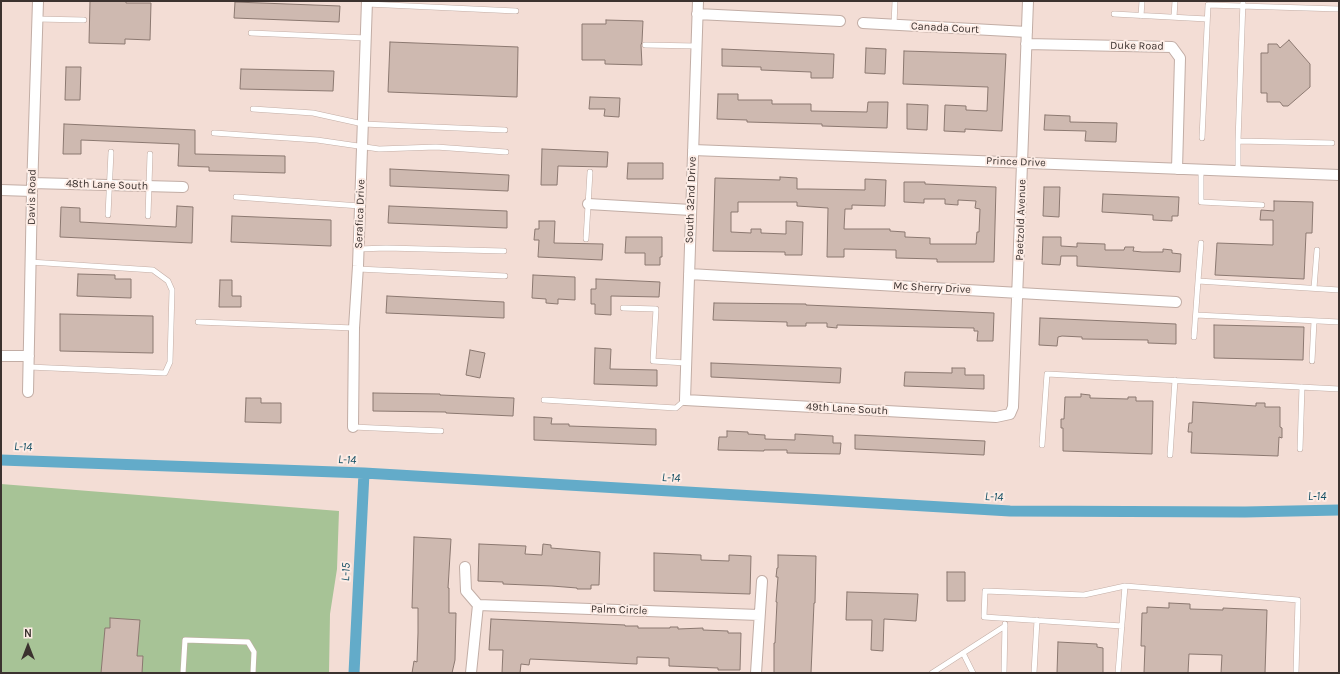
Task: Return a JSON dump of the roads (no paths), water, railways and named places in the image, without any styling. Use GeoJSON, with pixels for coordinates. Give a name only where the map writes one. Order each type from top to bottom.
{"type":"FeatureCollection","features":[{"type":"Feature","properties":{"kind":"street","name":"Davis Road"},"geometry":{"type":"LineString","coordinates":[[28,392],[30,262],[38,1]]}},
{"type":"Feature","properties":{"kind":"street","name":"South 32nd Drive"},"geometry":{"type":"LineString","coordinates":[[685,400],[698,1]]}},
{"type":"Feature","properties":{"kind":"street","name":"Paetzold Avenue"},"geometry":{"type":"LineString","coordinates":[[1010,414],[1013,407],[1018,293],[1028,1]]}},
{"type":"Feature","properties":{"kind":"street","name":"Serafica Drive"},"geometry":{"type":"LineString","coordinates":[[352,427],[354,328],[359,249],[367,2]]}},
{"type":"Feature","properties":{"kind":"street"},"geometry":{"type":"LineString","coordinates":[[697,14],[840,21]]}},
{"type":"Feature","properties":{"kind":"street","name":"Canada Court"},"geometry":{"type":"LineString","coordinates":[[863,23],[1026,32]]}},
{"type":"Feature","properties":{"kind":"street","name":"Duke Road"},"geometry":{"type":"LineString","coordinates":[[1026,44],[1172,47],[1180,58],[1177,169]]}},
{"type":"Feature","properties":{"kind":"street","name":"Prince Drive"},"geometry":{"type":"LineString","coordinates":[[693,150],[1339,175]]}},
{"type":"Feature","properties":{"kind":"street","name":"48th Lane South"},"geometry":{"type":"LineString","coordinates":[[1,190],[32,187],[109,185],[183,187]]}},
{"type":"Feature","properties":{"kind":"street"},"geometry":{"type":"LineString","coordinates":[[588,204],[691,210]]}},
{"type":"Feature","properties":{"kind":"street","name":"Mc Sherry Drive"},"geometry":{"type":"LineString","coordinates":[[689,274],[1176,302]]}},
{"type":"Feature","properties":{"kind":"street"},"geometry":{"type":"LineString","coordinates":[[1,356],[29,356]]}},
{"type":"Feature","properties":{"kind":"street","name":"49th Lane South"},"geometry":{"type":"LineString","coordinates":[[685,400],[996,417],[1010,414]]}},
{"type":"Feature","properties":{"kind":"street"},"geometry":{"type":"LineString","coordinates":[[465,567],[466,591],[478,606],[471,673]]}},
{"type":"Feature","properties":{"kind":"street"},"geometry":{"type":"LineString","coordinates":[[756,673],[762,581]]}},
{"type":"Feature","properties":{"kind":"street","name":"Palm Circle"},"geometry":{"type":"LineString","coordinates":[[478,606],[759,615]]}},
{"type":"Feature","properties":{"kind":"lane"},"geometry":{"type":"LineString","coordinates":[[894,25],[895,1]]}},
{"type":"Feature","properties":{"kind":"lane"},"geometry":{"type":"LineString","coordinates":[[1141,16],[1142,1]]}},
{"type":"Feature","properties":{"kind":"lane"},"geometry":{"type":"LineString","coordinates":[[1174,17],[1175,1]]}},
{"type":"Feature","properties":{"kind":"lane"},"geometry":{"type":"LineString","coordinates":[[367,2],[516,11]]}},
{"type":"Feature","properties":{"kind":"lane"},"geometry":{"type":"LineString","coordinates":[[1202,138],[1208,5],[1242,3],[1339,9]]}},
{"type":"Feature","properties":{"kind":"lane"},"geometry":{"type":"LineString","coordinates":[[1238,171],[1242,3]]}},
{"type":"Feature","properties":{"kind":"lane"},"geometry":{"type":"LineString","coordinates":[[1114,14],[1207,19]]}},
{"type":"Feature","properties":{"kind":"lane"},"geometry":{"type":"LineString","coordinates":[[37,19],[84,20]]}},
{"type":"Feature","properties":{"kind":"lane"},"geometry":{"type":"LineString","coordinates":[[252,33],[366,38]]}},
{"type":"Feature","properties":{"kind":"lane"},"geometry":{"type":"LineString","coordinates":[[645,45],[696,46]]}},
{"type":"Feature","properties":{"kind":"lane"},"geometry":{"type":"LineString","coordinates":[[253,109],[313,113],[363,124],[505,130]]}},
{"type":"Feature","properties":{"kind":"lane"},"geometry":{"type":"LineString","coordinates":[[214,133],[317,140],[379,149],[436,147],[506,152]]}},
{"type":"Feature","properties":{"kind":"lane"},"geometry":{"type":"LineString","coordinates":[[1238,141],[1332,143]]}},
{"type":"Feature","properties":{"kind":"lane"},"geometry":{"type":"LineString","coordinates":[[108,215],[111,152]]}},
{"type":"Feature","properties":{"kind":"lane"},"geometry":{"type":"LineString","coordinates":[[148,216],[150,154]]}},
{"type":"Feature","properties":{"kind":"lane"},"geometry":{"type":"LineString","coordinates":[[1201,169],[1202,202],[1262,205]]}},
{"type":"Feature","properties":{"kind":"lane"},"geometry":{"type":"LineString","coordinates":[[586,239],[590,172]]}},
{"type":"Feature","properties":{"kind":"lane"},"geometry":{"type":"LineString","coordinates":[[236,197],[360,206]]}},
{"type":"Feature","properties":{"kind":"lane"},"geometry":{"type":"LineString","coordinates":[[1194,337],[1201,243]]}},
{"type":"Feature","properties":{"kind":"lane"},"geometry":{"type":"LineString","coordinates":[[359,249],[386,248],[504,251]]}},
{"type":"Feature","properties":{"kind":"lane"},"geometry":{"type":"LineString","coordinates":[[1314,288],[1317,250]]}},
{"type":"Feature","properties":{"kind":"lane"},"geometry":{"type":"LineString","coordinates":[[29,368],[165,373],[170,362],[172,290],[168,281],[153,270],[30,262]]}},
{"type":"Feature","properties":{"kind":"lane"},"geometry":{"type":"LineString","coordinates":[[358,269],[505,276]]}},
{"type":"Feature","properties":{"kind":"lane"},"geometry":{"type":"LineString","coordinates":[[1198,281],[1339,290]]}},
{"type":"Feature","properties":{"kind":"lane"},"geometry":{"type":"LineString","coordinates":[[623,308],[656,309],[653,361],[686,363]]}},
{"type":"Feature","properties":{"kind":"lane"},"geometry":{"type":"LineString","coordinates":[[1196,315],[1339,322]]}},
{"type":"Feature","properties":{"kind":"lane"},"geometry":{"type":"LineString","coordinates":[[1312,361],[1314,321]]}},
{"type":"Feature","properties":{"kind":"lane"},"geometry":{"type":"LineString","coordinates":[[198,322],[354,328]]}},
{"type":"Feature","properties":{"kind":"lane"},"geometry":{"type":"LineString","coordinates":[[1042,445],[1047,374],[1339,389]]}},
{"type":"Feature","properties":{"kind":"lane"},"geometry":{"type":"LineString","coordinates":[[1170,455],[1175,380]]}},
{"type":"Feature","properties":{"kind":"lane"},"geometry":{"type":"LineString","coordinates":[[1300,449],[1302,387]]}},
{"type":"Feature","properties":{"kind":"lane"},"geometry":{"type":"LineString","coordinates":[[544,400],[676,408],[685,400]]}},
{"type":"Feature","properties":{"kind":"lane"},"geometry":{"type":"LineString","coordinates":[[352,427],[441,431]]}},
{"type":"Feature","properties":{"kind":"lane"},"geometry":{"type":"LineString","coordinates":[[1118,673],[1125,586]]}},
{"type":"Feature","properties":{"kind":"lane"},"geometry":{"type":"LineString","coordinates":[[1122,626],[984,617],[985,591],[1084,595],[1125,586],[1298,600],[1296,673]]}},
{"type":"Feature","properties":{"kind":"lane"},"geometry":{"type":"LineString","coordinates":[[1004,673],[1006,618]]}},
{"type":"Feature","properties":{"kind":"lane"},"geometry":{"type":"LineString","coordinates":[[1034,673],[1037,620]]}},
{"type":"Feature","properties":{"kind":"lane"},"geometry":{"type":"LineString","coordinates":[[932,673],[1005,626]]}},
{"type":"Feature","properties":{"kind":"lane"},"geometry":{"type":"LineString","coordinates":[[183,673],[185,640],[248,642],[254,652],[253,673]]}},
{"type":"Feature","properties":{"kind":"lane"},"geometry":{"type":"LineString","coordinates":[[963,653],[973,673]]}},
{"type":"Feature","properties":{"kind":"waterway","name":"L-14"},"geometry":{"type":"LineString","coordinates":[[1,460],[364,473],[1010,511],[1245,512],[1339,510]]}},
{"type":"Feature","properties":{"kind":"waterway","name":"L-15"},"geometry":{"type":"LineString","coordinates":[[354,673],[364,473]]}}]}
